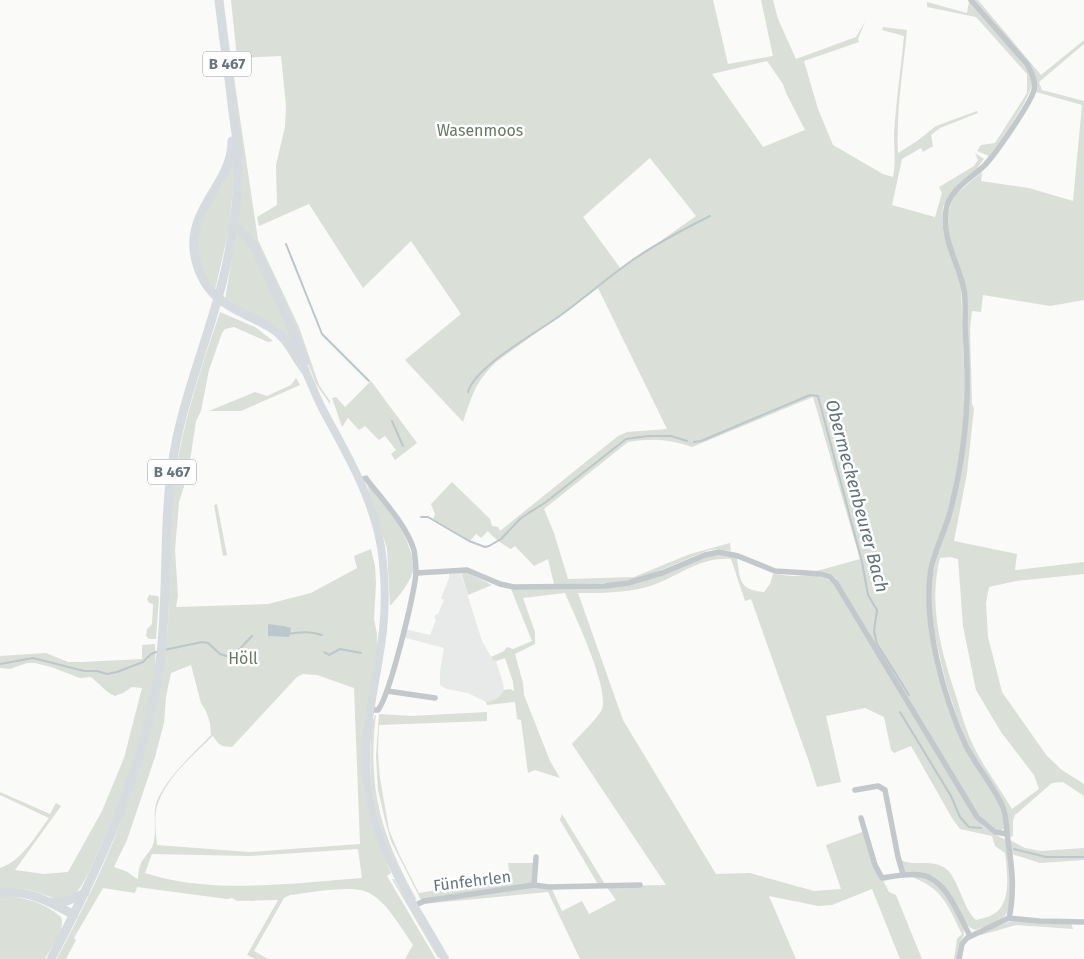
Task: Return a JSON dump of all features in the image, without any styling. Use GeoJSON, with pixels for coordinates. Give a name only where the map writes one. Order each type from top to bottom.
{"type":"FeatureCollection","features":[{"type":"Feature","properties":{"kind":"main road","name":"B 467"},"geometry":{"type":"LineString","coordinates":[[51,959],[107,847],[136,768],[152,708],[163,629],[167,518],[174,459],[182,417],[212,320],[234,225],[238,155],[219,0]]}},
{"type":"Feature","properties":{"kind":"main road"},"geometry":{"type":"LineString","coordinates":[[235,129],[232,134],[231,151],[225,174],[204,208],[197,224],[194,244],[197,265],[207,285],[226,304],[280,334],[292,348],[305,370],[322,408],[350,457],[372,513],[380,546],[385,583],[383,629],[371,710],[366,766],[374,817],[390,862],[445,959]]}},
{"type":"Feature","properties":{"kind":"main road"},"geometry":{"type":"LineString","coordinates":[[234,225],[245,235],[256,250],[296,339],[305,362],[305,370]]}},
{"type":"Feature","properties":{"kind":"main road"},"geometry":{"type":"LineString","coordinates":[[0,893],[28,894],[74,915]]}},
{"type":"Feature","properties":{"kind":"main road"},"geometry":{"type":"LineString","coordinates":[[50,903],[67,900],[85,893]]}},
{"type":"Feature","properties":{"kind":"street"},"geometry":{"type":"LineString","coordinates":[[971,0],[1027,64],[1033,76],[1034,86],[1029,100],[998,150],[982,168],[956,190],[946,210],[946,227],[950,247],[965,293],[967,394],[965,431],[961,457],[950,513],[932,565],[929,598],[935,644],[950,704],[970,754],[1000,801],[1006,820],[1013,879],[1013,894],[1009,918]]}},
{"type":"Feature","properties":{"kind":"street"},"geometry":{"type":"LineString","coordinates":[[360,480],[366,478],[403,528],[414,553],[416,573],[387,691],[378,710],[371,710]]}},
{"type":"Feature","properties":{"kind":"street"},"geometry":{"type":"LineString","coordinates":[[416,573],[461,570],[480,575],[507,586],[605,586],[628,583],[662,573],[705,555],[719,552],[738,556],[774,572],[817,573],[828,576],[836,583],[977,817],[995,832],[1007,834]]}},
{"type":"Feature","properties":{"kind":"street"},"geometry":{"type":"LineString","coordinates":[[387,691],[435,698]]}},
{"type":"Feature","properties":{"kind":"street"},"geometry":{"type":"LineString","coordinates":[[855,790],[878,786],[885,790],[902,874]]}},
{"type":"Feature","properties":{"kind":"street"},"geometry":{"type":"LineString","coordinates":[[861,818],[875,865],[882,878],[902,874],[926,876],[940,884],[970,936]]}},
{"type":"Feature","properties":{"kind":"street","name":"Fünfehrlen"},"geometry":{"type":"LineString","coordinates":[[534,885],[536,857]]}},
{"type":"Feature","properties":{"kind":"street","name":"Fünfehrlen"},"geometry":{"type":"LineString","coordinates":[[414,906],[424,901],[534,885],[549,888],[640,885]]}},
{"type":"Feature","properties":{"kind":"street"},"geometry":{"type":"LineString","coordinates":[[958,959],[964,942],[970,936],[1009,918],[1084,922]]}},
{"type":"Feature","properties":{"kind":"shaded area"},"geometry":{"type":"Polygon","coordinates":[[[449,571],[460,571],[482,641],[493,660],[496,661],[504,690],[493,701],[486,702],[468,693],[447,689],[440,685],[440,671],[444,648],[402,637],[404,629],[430,635],[436,620],[434,618],[438,614],[444,600],[441,598],[449,578],[449,571]]]}},
{"type":"Feature","properties":{"kind":"shaded area"},"geometry":{"type":"Polygon","coordinates":[[[268,624],[291,628],[289,637],[268,636],[268,624]]]}},
{"type":"Feature","properties":{"kind":"green space","name":"Wasenmoos"},"geometry":{"type":"Polygon","coordinates":[[[231,0],[713,0],[728,64],[773,56],[761,0],[773,0],[778,19],[796,59],[856,37],[865,22],[858,39],[859,42],[804,61],[818,109],[833,145],[883,174],[893,177],[895,161],[894,134],[904,36],[882,30],[883,27],[907,30],[899,107],[898,153],[936,126],[977,111],[978,113],[940,128],[931,135],[933,146],[923,152],[921,148],[902,159],[892,205],[935,217],[942,193],[939,187],[974,166],[978,160],[975,153],[984,159],[975,171],[949,195],[943,207],[944,235],[961,287],[964,411],[962,441],[953,489],[926,595],[949,707],[997,799],[1004,820],[1004,829],[998,831],[978,815],[836,578],[823,571],[817,571],[860,559],[813,397],[692,447],[660,440],[628,442],[544,509],[554,533],[568,579],[634,577],[690,554],[730,543],[731,551],[709,550],[644,577],[612,583],[554,584],[548,559],[534,566],[515,546],[511,549],[509,548],[488,531],[481,538],[476,534],[470,541],[433,519],[435,514],[431,504],[452,482],[490,519],[492,526],[498,527],[500,531],[618,436],[627,432],[667,429],[598,288],[496,362],[479,383],[463,422],[405,360],[461,314],[411,241],[363,288],[309,204],[259,226],[257,217],[277,205],[276,165],[285,127],[286,106],[281,56],[237,58],[231,0]],[[767,61],[712,74],[763,147],[805,130],[783,84],[767,61]],[[650,158],[583,217],[621,269],[696,216],[650,158]]]}},
{"type":"Feature","properties":{"kind":"green space"},"geometry":{"type":"Polygon","coordinates":[[[975,0],[978,0],[1041,75],[1084,40],[1084,44],[1039,82],[1042,90],[1084,101],[1084,300],[1050,306],[983,295],[981,312],[972,311],[970,329],[972,404],[974,408],[967,473],[954,541],[1017,554],[1015,570],[1084,562],[1084,574],[1016,581],[989,587],[986,603],[988,637],[1002,692],[1047,756],[1062,770],[1084,784],[1084,796],[1063,782],[1052,783],[1015,815],[1013,836],[1010,837],[1007,813],[973,755],[958,720],[946,683],[934,632],[931,607],[932,578],[966,435],[967,306],[948,233],[947,216],[952,201],[957,193],[982,172],[981,181],[1029,188],[1073,201],[1082,105],[1036,92],[1029,63],[975,0]],[[950,557],[940,558],[935,593],[941,645],[971,741],[982,763],[1012,809],[1039,789],[1034,775],[1001,732],[976,690],[963,626],[958,559],[950,557]]]}},
{"type":"Feature","properties":{"kind":"green space"},"geometry":{"type":"Polygon","coordinates":[[[969,1],[1014,51],[1029,72],[1032,80],[1028,96],[1022,107],[989,156],[977,151],[981,145],[995,143],[1027,93],[1027,74],[976,17],[927,7],[927,2],[967,13],[969,1]]]}},
{"type":"Feature","properties":{"kind":"green space"},"geometry":{"type":"Polygon","coordinates":[[[231,57],[258,240],[299,327],[319,385],[330,401],[330,404],[316,384],[294,327],[238,222],[231,57]]]}},
{"type":"Feature","properties":{"kind":"green space"},"geometry":{"type":"Polygon","coordinates":[[[234,155],[234,179],[229,229],[215,290],[203,272],[197,250],[200,222],[234,155]]]}},
{"type":"Feature","properties":{"kind":"green space"},"geometry":{"type":"Polygon","coordinates":[[[237,230],[251,246],[295,343],[293,344],[225,299],[237,230]]]}},
{"type":"Feature","properties":{"kind":"green space","name":"Höll"},"geometry":{"type":"Polygon","coordinates":[[[220,312],[255,327],[273,341],[268,342],[234,327],[225,329],[222,333],[209,370],[201,411],[196,421],[188,474],[179,502],[175,550],[178,596],[176,607],[268,604],[311,593],[357,568],[354,556],[371,549],[376,583],[374,619],[377,634],[377,656],[365,790],[375,832],[391,873],[387,876],[436,959],[405,959],[413,945],[383,904],[371,894],[363,891],[343,889],[290,895],[284,898],[254,951],[268,959],[255,959],[247,955],[278,900],[237,901],[232,898],[227,899],[137,887],[135,893],[103,888],[74,938],[76,940],[66,959],[57,959],[96,881],[121,821],[134,781],[160,679],[168,625],[171,522],[175,477],[190,406],[220,312]],[[191,665],[171,673],[166,697],[164,723],[155,757],[127,840],[114,867],[138,879],[141,863],[151,850],[153,844],[155,809],[163,790],[178,769],[211,735],[210,723],[201,703],[191,665]],[[303,674],[297,677],[232,747],[220,745],[213,736],[180,768],[167,786],[157,806],[155,820],[157,845],[249,852],[360,844],[354,688],[317,675],[303,674]],[[358,849],[251,856],[152,854],[145,873],[170,880],[225,886],[253,886],[362,878],[358,849]]]}},
{"type":"Feature","properties":{"kind":"green space"},"geometry":{"type":"Polygon","coordinates":[[[296,378],[300,385],[241,411],[209,411],[255,392],[267,396],[291,385],[296,378]]]}},
{"type":"Feature","properties":{"kind":"green space"},"geometry":{"type":"Polygon","coordinates":[[[371,381],[417,443],[395,460],[391,454],[396,450],[385,436],[379,440],[365,426],[359,430],[348,418],[342,427],[332,398],[336,397],[345,407],[371,381]]]}},
{"type":"Feature","properties":{"kind":"green space"},"geometry":{"type":"Polygon","coordinates":[[[367,485],[398,524],[409,547],[412,559],[413,570],[410,579],[390,606],[387,549],[367,485]]]}},
{"type":"Feature","properties":{"kind":"green space"},"geometry":{"type":"Polygon","coordinates":[[[217,504],[227,555],[223,556],[214,505],[217,504]]]}},
{"type":"Feature","properties":{"kind":"green space"},"geometry":{"type":"Polygon","coordinates":[[[709,555],[722,555],[737,558],[742,582],[745,586],[756,591],[764,592],[770,584],[773,574],[820,576],[835,585],[983,826],[1006,840],[1010,902],[1004,917],[995,923],[976,930],[969,927],[964,921],[940,881],[926,874],[902,873],[901,860],[943,867],[953,877],[967,908],[976,920],[995,913],[1000,908],[1006,894],[1005,853],[995,846],[992,836],[960,829],[911,746],[894,753],[891,750],[884,717],[865,708],[826,716],[841,782],[817,787],[751,599],[745,601],[731,559],[708,561],[658,583],[638,589],[578,593],[623,720],[716,874],[750,873],[814,891],[841,889],[826,845],[865,831],[875,865],[889,892],[896,895],[922,959],[900,959],[872,889],[832,905],[818,906],[769,896],[796,959],[580,959],[548,892],[423,904],[391,841],[378,790],[376,756],[379,714],[411,716],[487,712],[487,721],[379,725],[378,753],[380,778],[389,830],[419,893],[510,881],[508,863],[536,863],[535,885],[551,887],[562,911],[582,901],[589,914],[616,900],[606,886],[666,885],[572,744],[600,712],[603,698],[601,685],[590,651],[565,593],[523,598],[535,632],[535,644],[515,654],[523,683],[524,695],[550,761],[560,778],[535,770],[528,773],[521,720],[517,719],[515,702],[487,705],[486,702],[496,699],[504,690],[510,689],[514,691],[505,658],[496,661],[491,657],[504,651],[507,647],[513,649],[532,641],[511,589],[625,586],[658,577],[709,555]]]}},
{"type":"Feature","properties":{"kind":"green space"},"geometry":{"type":"Polygon","coordinates":[[[464,571],[492,585],[468,595],[461,572],[464,571]]]}},
{"type":"Feature","properties":{"kind":"green space"},"geometry":{"type":"Polygon","coordinates":[[[149,595],[158,596],[159,598],[156,639],[149,639],[146,636],[147,629],[152,624],[153,604],[149,603],[147,599],[149,595]]]}},
{"type":"Feature","properties":{"kind":"green space"},"geometry":{"type":"Polygon","coordinates":[[[155,644],[155,671],[152,693],[133,763],[94,862],[81,887],[74,895],[63,899],[26,889],[0,889],[0,868],[8,865],[22,854],[49,818],[0,795],[0,792],[50,814],[56,803],[61,806],[15,870],[44,874],[68,872],[102,811],[124,758],[142,688],[132,687],[115,696],[105,690],[91,677],[80,678],[35,663],[27,663],[10,669],[0,668],[0,656],[46,653],[68,662],[142,659],[142,645],[155,644]]]}},
{"type":"Feature","properties":{"kind":"green space"},"geometry":{"type":"Polygon","coordinates":[[[376,714],[374,766],[380,811],[394,854],[417,900],[414,899],[394,861],[386,842],[375,804],[370,762],[372,727],[376,714]]]}},
{"type":"Feature","properties":{"kind":"green space"},"geometry":{"type":"Polygon","coordinates":[[[562,814],[606,886],[599,886],[560,820],[562,814]]]}},
{"type":"Feature","properties":{"kind":"green space"},"geometry":{"type":"Polygon","coordinates":[[[1010,840],[1025,848],[1041,851],[1084,848],[1084,860],[1040,863],[1012,854],[1010,840]]]}},
{"type":"Feature","properties":{"kind":"green space"},"geometry":{"type":"Polygon","coordinates":[[[909,876],[929,878],[945,892],[963,926],[964,935],[960,943],[957,959],[954,959],[957,939],[962,934],[948,906],[943,898],[930,886],[909,876]]]}},
{"type":"Feature","properties":{"kind":"green space"},"geometry":{"type":"Polygon","coordinates":[[[392,879],[394,879],[441,957],[438,958],[392,879]]]}},
{"type":"Feature","properties":{"kind":"green space"},"geometry":{"type":"Polygon","coordinates":[[[0,897],[34,901],[61,917],[60,933],[45,959],[0,959],[0,897]]]}},
{"type":"Feature","properties":{"kind":"green space"},"geometry":{"type":"Polygon","coordinates":[[[1011,921],[1071,923],[1073,929],[1016,925],[976,935],[1011,921]]]}},
{"type":"Feature","properties":{"kind":"waterway"},"geometry":{"type":"LineString","coordinates":[[468,392],[482,371],[508,350],[561,315],[637,257],[710,216]]}},
{"type":"Feature","properties":{"kind":"waterway"},"geometry":{"type":"LineString","coordinates":[[286,244],[322,334],[369,381]]}},
{"type":"Feature","properties":{"kind":"waterway","name":"Obermeckenbeurer Bach"},"geometry":{"type":"LineString","coordinates":[[694,442],[701,441],[810,395],[818,396],[862,562],[868,595],[877,610],[874,631],[877,644],[909,695]]}},
{"type":"Feature","properties":{"kind":"waterway"},"geometry":{"type":"LineString","coordinates":[[392,421],[403,446]]}},
{"type":"Feature","properties":{"kind":"waterway","name":"Obermeckenbeurer Bach"},"geometry":{"type":"LineString","coordinates":[[421,517],[428,517],[469,541],[485,547],[489,546],[501,539],[521,518],[546,502],[626,439],[648,436],[671,436],[687,441]]}},
{"type":"Feature","properties":{"kind":"waterway","name":"Obermeckenbeurer Bach"},"geometry":{"type":"LineString","coordinates":[[288,634],[305,632],[322,635]]}},
{"type":"Feature","properties":{"kind":"waterway","name":"Obermeckenbeurer Bach"},"geometry":{"type":"LineString","coordinates":[[164,650],[202,642],[208,643],[220,654],[230,657],[252,636]]}},
{"type":"Feature","properties":{"kind":"waterway","name":"Obermeckenbeurer Bach"},"geometry":{"type":"LineString","coordinates":[[324,652],[329,655],[340,649],[361,653]]}},
{"type":"Feature","properties":{"kind":"waterway","name":"Obermeckenbeurer Bach"},"geometry":{"type":"LineString","coordinates":[[0,664],[33,658],[84,671],[97,671],[107,674],[143,662],[151,654],[159,651]]}},
{"type":"Feature","properties":{"kind":"waterway","name":"Obermeckenbeurer Bach"},"geometry":{"type":"LineString","coordinates":[[900,712],[951,796],[960,817],[969,827],[981,828]]}},
{"type":"Feature","properties":{"kind":"waterway","name":"Obermeckenbeurer Bach"},"geometry":{"type":"LineString","coordinates":[[1014,849],[1046,857],[1084,857]]}}]}
